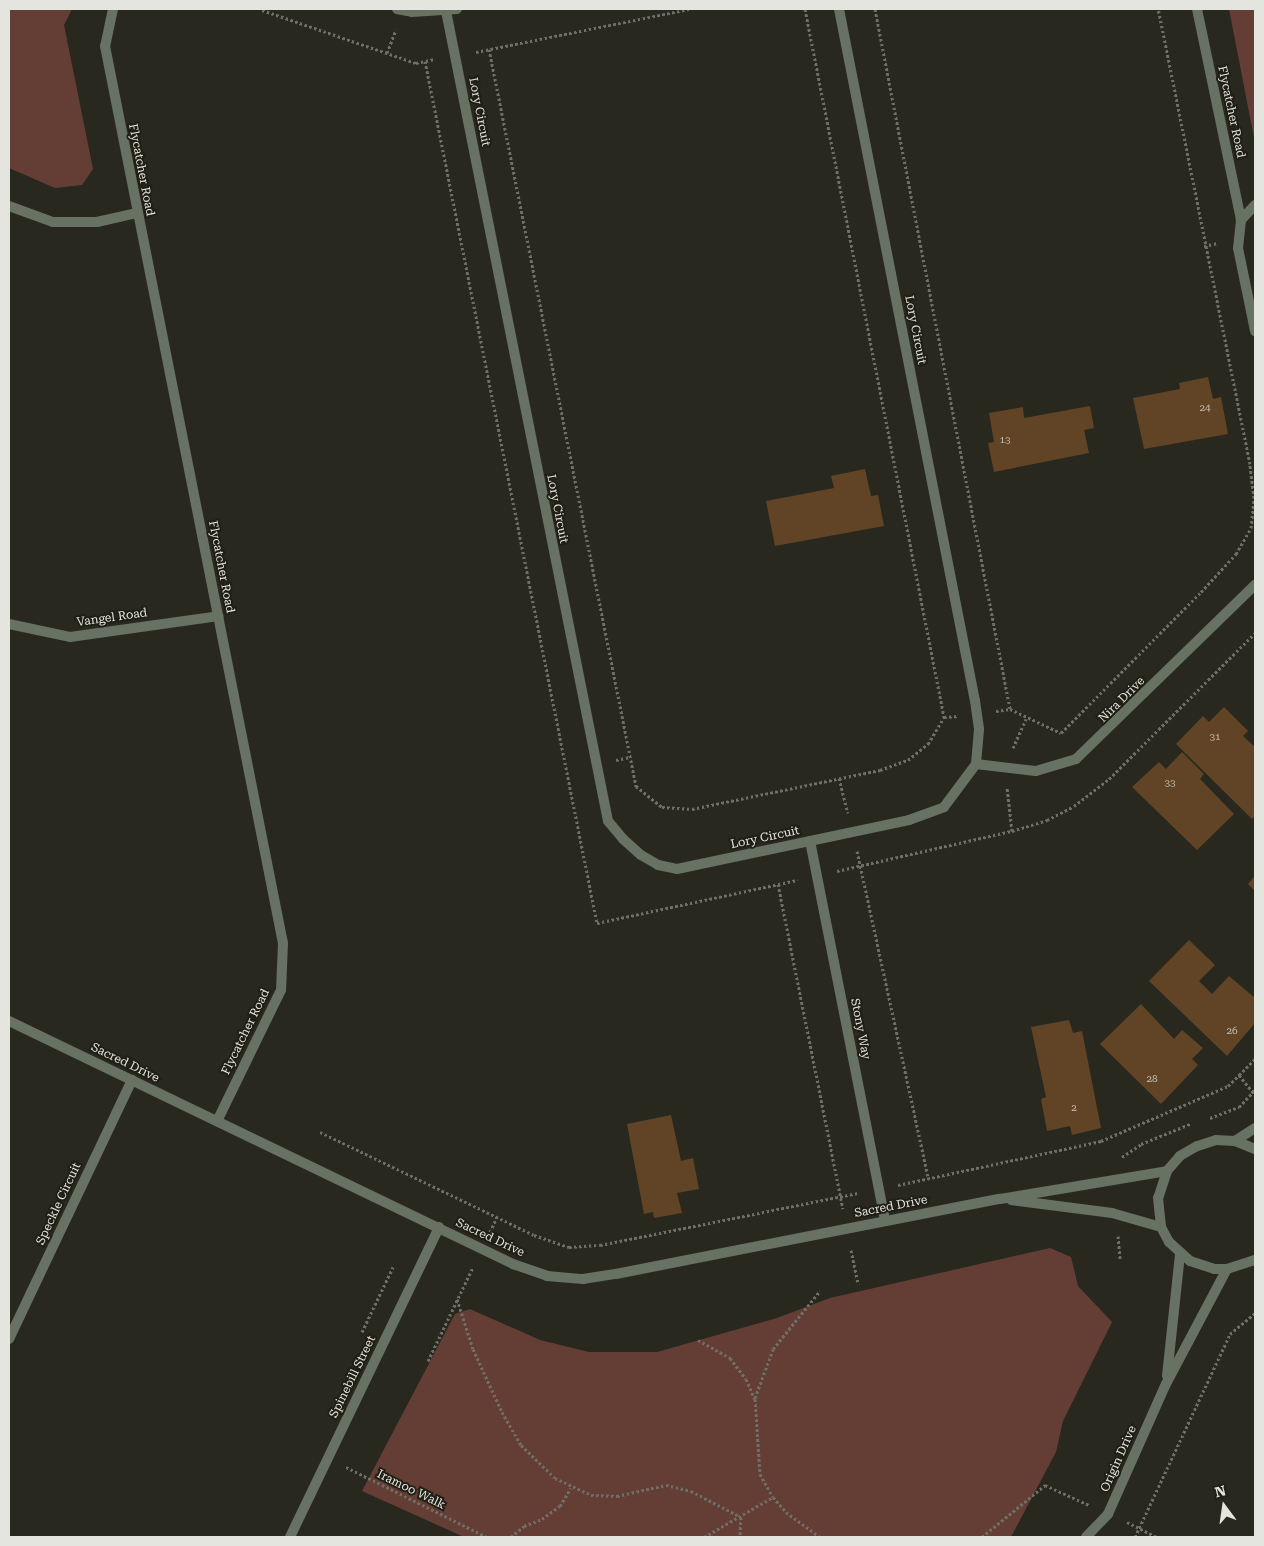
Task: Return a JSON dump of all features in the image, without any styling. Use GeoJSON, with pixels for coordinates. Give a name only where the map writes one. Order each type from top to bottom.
{"type":"FeatureCollection","features":[{"type":"Feature","properties":{"kind":"street","name":"Flycatcher Road"},"geometry":{"type":"LineString","coordinates":[[113,9],[104,46],[283,943],[281,990],[217,1121]]}},
{"type":"Feature","properties":{"kind":"street"},"geometry":{"type":"LineString","coordinates":[[397,9],[412,12],[457,9]]}},
{"type":"Feature","properties":{"kind":"street","name":"Lory Circuit"},"geometry":{"type":"LineString","coordinates":[[446,11],[608,821],[623,839],[641,855],[658,865],[677,869],[909,820],[944,807],[976,764],[977,714],[838,9]]}},
{"type":"Feature","properties":{"kind":"street","name":"Flycatcher Road"},"geometry":{"type":"LineString","coordinates":[[1197,9],[1241,220]]}},
{"type":"Feature","properties":{"kind":"street"},"geometry":{"type":"LineString","coordinates":[[1255,205],[1241,220],[1238,248],[1255,331]]}},
{"type":"Feature","properties":{"kind":"street"},"geometry":{"type":"LineString","coordinates":[[9,206],[53,222],[96,222],[137,213]]}},
{"type":"Feature","properties":{"kind":"street","name":"Nira Drive"},"geometry":{"type":"LineString","coordinates":[[976,764],[1036,772],[1076,759],[1255,585]]}},
{"type":"Feature","properties":{"kind":"street","name":"Vangel Road"},"geometry":{"type":"LineString","coordinates":[[9,624],[70,637],[218,616]]}},
{"type":"Feature","properties":{"kind":"street","name":"Stony Way"},"geometry":{"type":"LineString","coordinates":[[810,841],[885,1221]]}},
{"type":"Feature","properties":{"kind":"street","name":"Sacred Drive"},"geometry":{"type":"LineString","coordinates":[[9,1021],[482,1249],[547,1276],[583,1279],[1000,1199],[1167,1171]]}},
{"type":"Feature","properties":{"kind":"street","name":"Speckle Circuit"},"geometry":{"type":"LineString","coordinates":[[9,1339],[132,1080]]}},
{"type":"Feature","properties":{"kind":"street"},"geometry":{"type":"LineString","coordinates":[[1235,1141],[1255,1128]]}},
{"type":"Feature","properties":{"kind":"street"},"geometry":{"type":"LineString","coordinates":[[1255,1149],[1235,1141],[1216,1140],[1197,1146],[1180,1156],[1167,1171],[1158,1198],[1162,1227],[1180,1254],[1202,1266],[1227,1269],[1255,1260]]}},
{"type":"Feature","properties":{"kind":"street","name":"Sacred Drive"},"geometry":{"type":"LineString","coordinates":[[1000,1199],[1112,1213],[1162,1227]]}},
{"type":"Feature","properties":{"kind":"street","name":"Spinebill Street"},"geometry":{"type":"LineString","coordinates":[[290,1537],[440,1228]]}},
{"type":"Feature","properties":{"kind":"street","name":"Origin Drive"},"geometry":{"type":"LineString","coordinates":[[1166,1384],[1180,1254]]}},
{"type":"Feature","properties":{"kind":"street","name":"Origin Drive"},"geometry":{"type":"LineString","coordinates":[[1086,1537],[1108,1514],[1166,1384],[1227,1269]]}},
{"type":"Feature","properties":{"kind":"path"},"geometry":{"type":"LineString","coordinates":[[262,10],[416,63],[688,9]]}},
{"type":"Feature","properties":{"kind":"path"},"geometry":{"type":"LineString","coordinates":[[489,49],[636,786],[662,807],[692,809],[880,770],[908,760],[928,744],[944,717],[805,9]]}},
{"type":"Feature","properties":{"kind":"path"},"geometry":{"type":"LineString","coordinates":[[875,9],[1010,709]]}},
{"type":"Feature","properties":{"kind":"path"},"geometry":{"type":"LineString","coordinates":[[944,717],[1010,709],[1061,733],[1201,592],[1236,554],[1251,528],[1254,498],[1250,464],[1158,9]]}},
{"type":"Feature","properties":{"kind":"path"},"geometry":{"type":"LineString","coordinates":[[425,61],[597,923],[817,875]]}},
{"type":"Feature","properties":{"kind":"path"},"geometry":{"type":"LineString","coordinates":[[1012,832],[1074,806],[1108,779],[1255,633]]}},
{"type":"Feature","properties":{"kind":"path"},"geometry":{"type":"LineString","coordinates":[[861,866],[928,1178]]}},
{"type":"Feature","properties":{"kind":"path"},"geometry":{"type":"LineString","coordinates":[[778,884],[858,1284]]}},
{"type":"Feature","properties":{"kind":"path"},"geometry":{"type":"LineString","coordinates":[[320,1132],[534,1235],[568,1247],[600,1245],[840,1197],[1102,1140],[1228,1086],[1255,1059]]}},
{"type":"Feature","properties":{"kind":"path"},"geometry":{"type":"LineString","coordinates":[[1239,1075],[1254,1093]]}},
{"type":"Feature","properties":{"kind":"path"},"geometry":{"type":"LineString","coordinates":[[428,1361],[497,1217]]}},
{"type":"Feature","properties":{"kind":"path"},"geometry":{"type":"LineString","coordinates":[[362,1332],[393,1267]]}},
{"type":"Feature","properties":{"kind":"path"},"geometry":{"type":"LineString","coordinates":[[755,1399],[772,1349],[820,1291]]}},
{"type":"Feature","properties":{"kind":"path"},"geometry":{"type":"LineString","coordinates":[[457,1298],[473,1349],[502,1412],[521,1445],[534,1461],[571,1488],[591,1495],[617,1496],[666,1485],[691,1491],[741,1517]]}},
{"type":"Feature","properties":{"kind":"path"},"geometry":{"type":"LineString","coordinates":[[1135,1537],[1230,1334],[1255,1313]]}},
{"type":"Feature","properties":{"kind":"path"},"geometry":{"type":"LineString","coordinates":[[698,1340],[730,1358],[746,1378],[755,1399],[760,1474],[773,1497],[786,1512],[820,1537]]}},
{"type":"Feature","properties":{"kind":"path","name":"Iramoo Walk"},"geometry":{"type":"LineString","coordinates":[[328,1458],[487,1537]]}},
{"type":"Feature","properties":{"kind":"path"},"geometry":{"type":"LineString","coordinates":[[982,1537],[1045,1485],[1140,1527],[1157,1537]]}},
{"type":"Feature","properties":{"kind":"path"},"geometry":{"type":"LineString","coordinates":[[511,1537],[524,1526],[542,1519],[560,1506],[571,1488]]}},
{"type":"Feature","properties":{"kind":"path"},"geometry":{"type":"LineString","coordinates":[[704,1537],[773,1497]]}},
{"type":"Feature","properties":{"kind":"path"},"geometry":{"type":"LineString","coordinates":[[740,1537],[741,1517]]}},
{"type":"Feature","properties":{"kind":"shaded area"},"geometry":{"type":"Polygon","coordinates":[[[9,9],[72,9],[64,25],[93,169],[82,185],[55,188],[9,168],[9,9]]]}},
{"type":"Feature","properties":{"kind":"shaded area"},"geometry":{"type":"Polygon","coordinates":[[[1229,9],[1255,9],[1255,143],[1229,9]]]}},
{"type":"Feature","properties":{"kind":"shaded area"},"geometry":{"type":"Polygon","coordinates":[[[1050,1248],[1071,1257],[1078,1286],[1112,1322],[1063,1421],[1056,1452],[1011,1537],[464,1537],[362,1491],[455,1314],[470,1309],[540,1340],[589,1352],[657,1352],[777,1318],[830,1298],[1050,1248]]]}},
{"type":"Feature","properties":{"kind":"building"},"geometry":{"type":"Polygon","coordinates":[[[1208,377],[1213,399],[1221,397],[1228,434],[1144,449],[1133,398],[1180,389],[1179,383],[1208,377]]]}},
{"type":"Feature","properties":{"kind":"building"},"geometry":{"type":"Polygon","coordinates":[[[1090,406],[1094,428],[1084,430],[1089,453],[994,472],[988,443],[994,442],[989,413],[1023,407],[1024,418],[1090,406]]]}},
{"type":"Feature","properties":{"kind":"building"},"geometry":{"type":"Polygon","coordinates":[[[865,469],[871,496],[878,495],[884,526],[775,546],[766,501],[834,488],[831,476],[865,469]]]}},
{"type":"Feature","properties":{"kind":"building"},"geometry":{"type":"Polygon","coordinates":[[[1224,707],[1248,731],[1243,736],[1255,747],[1255,816],[1252,819],[1176,744],[1203,716],[1209,722],[1224,707]]]}},
{"type":"Feature","properties":{"kind":"building"},"geometry":{"type":"Polygon","coordinates":[[[1182,752],[1204,774],[1200,779],[1234,814],[1197,850],[1132,787],[1159,762],[1166,769],[1182,752]]]}},
{"type":"Feature","properties":{"kind":"building"},"geometry":{"type":"Polygon","coordinates":[[[1255,876],[1255,891],[1248,884],[1255,876]]]}},
{"type":"Feature","properties":{"kind":"building"},"geometry":{"type":"Polygon","coordinates":[[[1189,940],[1215,965],[1199,981],[1212,994],[1229,976],[1255,998],[1255,1023],[1227,1056],[1149,981],[1189,940]]]}},
{"type":"Feature","properties":{"kind":"building"},"geometry":{"type":"Polygon","coordinates":[[[1141,1004],[1174,1039],[1182,1030],[1203,1048],[1192,1059],[1198,1065],[1161,1104],[1100,1044],[1141,1004]]]}},
{"type":"Feature","properties":{"kind":"building"},"geometry":{"type":"Polygon","coordinates":[[[1069,1020],[1073,1033],[1082,1031],[1101,1128],[1072,1135],[1070,1126],[1047,1131],[1041,1099],[1046,1097],[1031,1027],[1069,1020]]]}},
{"type":"Feature","properties":{"kind":"building"},"geometry":{"type":"Polygon","coordinates":[[[671,1115],[681,1161],[693,1158],[699,1189],[677,1193],[682,1213],[654,1218],[653,1212],[644,1214],[627,1124],[671,1115]]]}}]}
